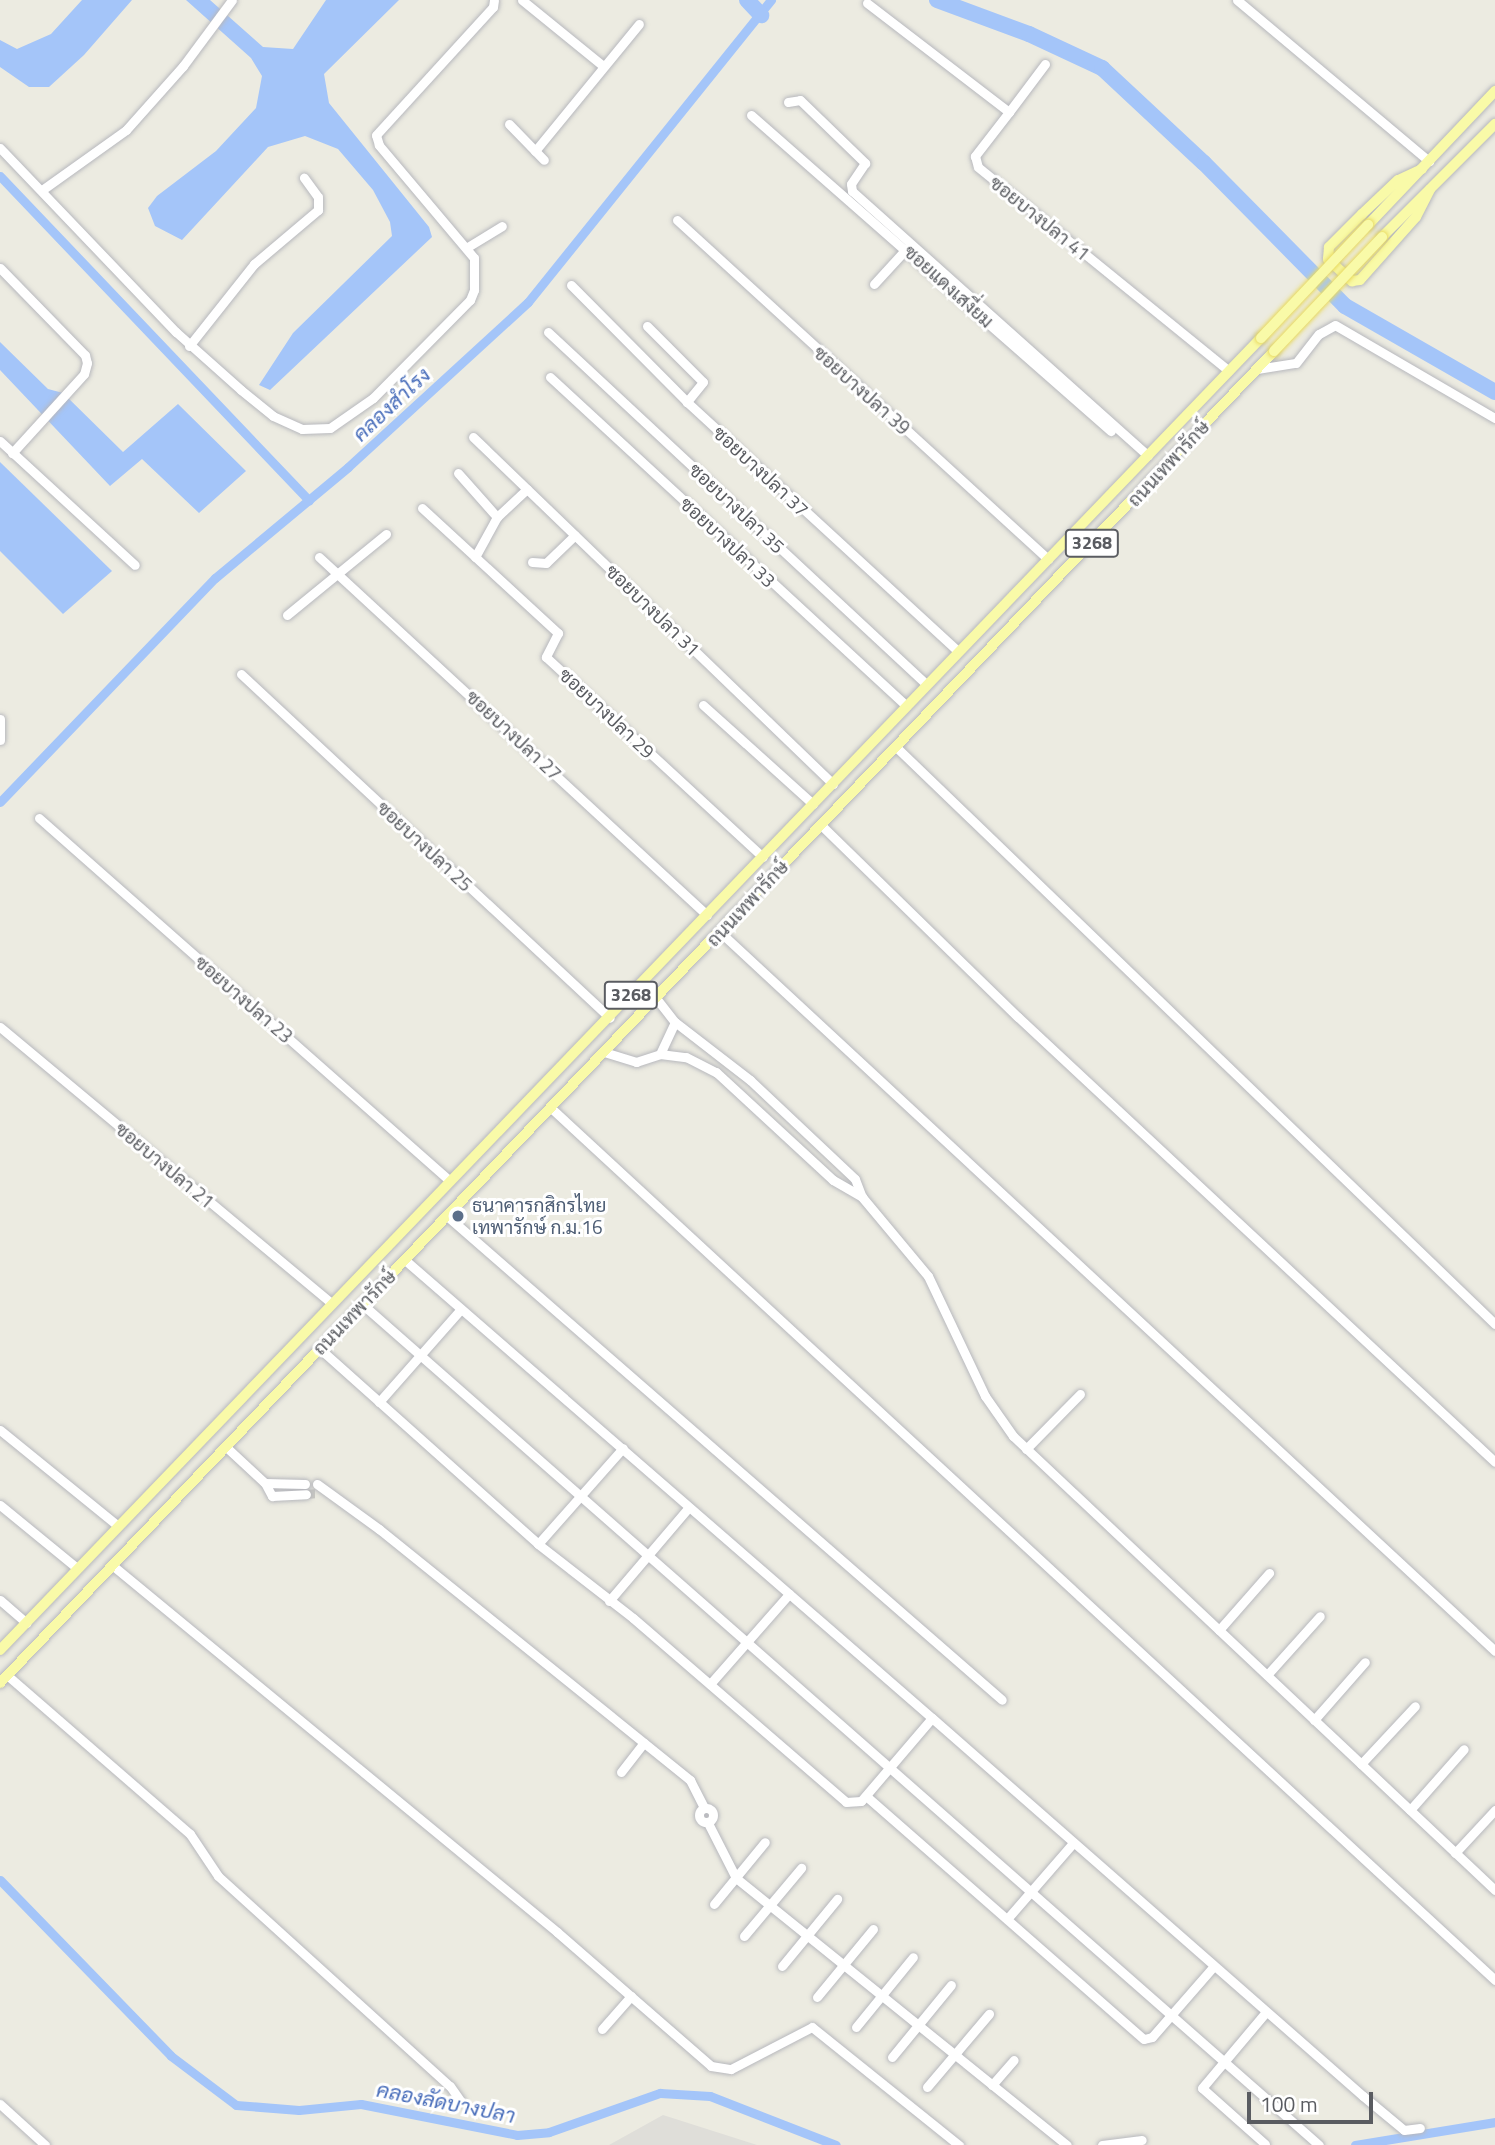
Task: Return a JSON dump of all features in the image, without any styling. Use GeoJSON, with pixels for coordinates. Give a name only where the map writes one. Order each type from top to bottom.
{"type":"FeatureCollection","features":[{"type":"Feature","properties":{"kind":"main road","name":"ถนนเทพารักษ์"},"geometry":{"type":"LineString","coordinates":[[0,1650],[449,1180],[610,1018],[1495,91]]}},
{"type":"Feature","properties":{"kind":"main road","name":"ถนนเทพารักษ์"},"geometry":{"type":"LineString","coordinates":[[4,1679],[1382,237],[1495,124]]}},
{"type":"Feature","properties":{"kind":"main road"},"geometry":{"type":"LineString","coordinates":[[1425,164],[1398,180],[1362,214],[1329,247],[1328,259],[1352,281],[1360,280],[1416,217],[1430,189]]}},
{"type":"Feature","properties":{"kind":"main road"},"geometry":{"type":"LineString","coordinates":[[736,885],[751,899]]}},
{"type":"Feature","properties":{"kind":"street"},"geometry":{"type":"LineString","coordinates":[[42,190],[125,130],[214,26],[232,0]]}},
{"type":"Feature","properties":{"kind":"street"},"geometry":{"type":"LineString","coordinates":[[0,148],[189,346],[273,416],[302,429],[330,428],[373,398],[470,300],[476,269],[466,248],[379,145],[376,135],[493,7],[494,0]]}},
{"type":"Feature","properties":{"kind":"street"},"geometry":{"type":"LineString","coordinates":[[522,0],[602,65]]}},
{"type":"Feature","properties":{"kind":"street"},"geometry":{"type":"LineString","coordinates":[[1237,0],[1425,164]]}},
{"type":"Feature","properties":{"kind":"street"},"geometry":{"type":"LineString","coordinates":[[867,3],[1009,112],[1045,64]]}},
{"type":"Feature","properties":{"kind":"street"},"geometry":{"type":"LineString","coordinates":[[535,151],[602,65],[639,24]]}},
{"type":"Feature","properties":{"kind":"street"},"geometry":{"type":"LineString","coordinates":[[789,102],[800,100],[865,163],[851,184],[852,191],[1146,458]]}},
{"type":"Feature","properties":{"kind":"street","name":"ซอยบางปลา 41"},"geometry":{"type":"LineString","coordinates":[[1009,112],[975,156],[978,167],[1229,371]]}},
{"type":"Feature","properties":{"kind":"street","name":"ซอยแดงเสงี่ยม"},"geometry":{"type":"LineString","coordinates":[[751,115],[1146,458]]}},
{"type":"Feature","properties":{"kind":"street"},"geometry":{"type":"LineString","coordinates":[[509,124],[544,160]]}},
{"type":"Feature","properties":{"kind":"street"},"geometry":{"type":"LineString","coordinates":[[189,346],[254,264],[318,210],[318,197],[304,178]]}},
{"type":"Feature","properties":{"kind":"street","name":"ซอยบางปลา 39"},"geometry":{"type":"LineString","coordinates":[[677,220],[1048,559]]}},
{"type":"Feature","properties":{"kind":"street"},"geometry":{"type":"LineString","coordinates":[[466,248],[502,226]]}},
{"type":"Feature","properties":{"kind":"street"},"geometry":{"type":"LineString","coordinates":[[874,284],[907,248]]}},
{"type":"Feature","properties":{"kind":"street"},"geometry":{"type":"LineString","coordinates":[[0,268],[85,355],[84,374],[12,453]]}},
{"type":"Feature","properties":{"kind":"street","name":"ซอยบางปลา 37"},"geometry":{"type":"LineString","coordinates":[[571,285],[687,402],[958,651]]}},
{"type":"Feature","properties":{"kind":"street"},"geometry":{"type":"LineString","coordinates":[[1257,369],[1296,363],[1319,334],[1335,325],[1495,418]]}},
{"type":"Feature","properties":{"kind":"street"},"geometry":{"type":"LineString","coordinates":[[647,326],[703,382],[687,402]]}},
{"type":"Feature","properties":{"kind":"street","name":"ซอยบางปลา 35"},"geometry":{"type":"LineString","coordinates":[[548,332],[926,684]]}},
{"type":"Feature","properties":{"kind":"street","name":"ซอยบางปลา 33"},"geometry":{"type":"LineString","coordinates":[[550,377],[906,706]]}},
{"type":"Feature","properties":{"kind":"street","name":"ซอยบางปลา 31"},"geometry":{"type":"LineString","coordinates":[[472,437],[833,784]]}},
{"type":"Feature","properties":{"kind":"street"},"geometry":{"type":"LineString","coordinates":[[0,441],[135,565]]}},
{"type":"Feature","properties":{"kind":"street"},"geometry":{"type":"LineString","coordinates":[[457,473],[497,517]]}},
{"type":"Feature","properties":{"kind":"street"},"geometry":{"type":"LineString","coordinates":[[475,557],[497,517],[527,489]]}},
{"type":"Feature","properties":{"kind":"street","name":"ซอยบางปลา 29"},"geometry":{"type":"LineString","coordinates":[[422,508],[558,633],[546,657],[763,857]]}},
{"type":"Feature","properties":{"kind":"street"},"geometry":{"type":"LineString","coordinates":[[286,615],[386,534]]}},
{"type":"Feature","properties":{"kind":"street"},"geometry":{"type":"LineString","coordinates":[[532,562],[546,563],[575,535]]}},
{"type":"Feature","properties":{"kind":"street","name":"ซอยบางปลา 27"},"geometry":{"type":"LineString","coordinates":[[319,557],[707,915]]}},
{"type":"Feature","properties":{"kind":"street","name":"ซอยบางปลา 25"},"geometry":{"type":"LineString","coordinates":[[241,674],[610,1018]]}},
{"type":"Feature","properties":{"kind":"street"},"geometry":{"type":"LineString","coordinates":[[703,705],[813,804]]}},
{"type":"Feature","properties":{"kind":"street"},"geometry":{"type":"LineString","coordinates":[[0,719],[0,740]]}},
{"type":"Feature","properties":{"kind":"street"},"geometry":{"type":"LineString","coordinates":[[895,746],[1495,1324]]}},
{"type":"Feature","properties":{"kind":"street","name":"ซอยบางปลา 23"},"geometry":{"type":"LineString","coordinates":[[39,818],[449,1180]]}},
{"type":"Feature","properties":{"kind":"street"},"geometry":{"type":"LineString","coordinates":[[821,825],[1018,1017],[1495,1462]]}},
{"type":"Feature","properties":{"kind":"street"},"geometry":{"type":"LineString","coordinates":[[720,932],[1495,1651]]}},
{"type":"Feature","properties":{"kind":"street"},"geometry":{"type":"LineString","coordinates":[[656,998],[675,1022],[694,1039],[750,1080],[811,1136],[855,1180],[862,1197]]}},
{"type":"Feature","properties":{"kind":"street"},"geometry":{"type":"LineString","coordinates":[[660,1054],[675,1022]]}},
{"type":"Feature","properties":{"kind":"street","name":"ซอยบางปลา 21"},"geometry":{"type":"LineString","coordinates":[[0,1027],[331,1303]]}},
{"type":"Feature","properties":{"kind":"street"},"geometry":{"type":"LineString","coordinates":[[686,1056],[694,1039]]}},
{"type":"Feature","properties":{"kind":"street"},"geometry":{"type":"LineString","coordinates":[[604,1052],[636,1062],[660,1054],[686,1056],[731,1083],[833,1180],[862,1197],[904,1241],[928,1276],[991,1408],[1026,1448],[1495,1891]]}},
{"type":"Feature","properties":{"kind":"street"},"geometry":{"type":"LineString","coordinates":[[551,1108],[1495,1980]]}},
{"type":"Feature","properties":{"kind":"street"},"geometry":{"type":"LineString","coordinates":[[447,1216],[1002,1700]]}},
{"type":"Feature","properties":{"kind":"street"},"geometry":{"type":"LineString","coordinates":[[405,1259],[1266,2012],[1404,2130],[1420,2128]]}},
{"type":"Feature","properties":{"kind":"street"},"geometry":{"type":"LineString","coordinates":[[362,1304],[1319,2145]]}},
{"type":"Feature","properties":{"kind":"street"},"geometry":{"type":"LineString","coordinates":[[379,1402],[461,1309]]}},
{"type":"Feature","properties":{"kind":"street"},"geometry":{"type":"LineString","coordinates":[[319,1348],[538,1544],[710,1684],[846,1802],[856,1804],[866,1796],[932,1718]]}},
{"type":"Feature","properties":{"kind":"street"},"geometry":{"type":"LineString","coordinates":[[1026,1448],[1080,1394]]}},
{"type":"Feature","properties":{"kind":"street"},"geometry":{"type":"LineString","coordinates":[[0,1430],[117,1525]]}},
{"type":"Feature","properties":{"kind":"street"},"geometry":{"type":"LineString","coordinates":[[225,1447],[265,1483],[272,1496],[305,1489]]}},
{"type":"Feature","properties":{"kind":"street"},"geometry":{"type":"LineString","coordinates":[[538,1544],[623,1447]]}},
{"type":"Feature","properties":{"kind":"street"},"geometry":{"type":"LineString","coordinates":[[317,1488],[331,1491],[690,1780],[704,1808],[713,1811],[708,1822],[736,1878],[1067,2145]]}},
{"type":"Feature","properties":{"kind":"street"},"geometry":{"type":"LineString","coordinates":[[0,1505],[78,1568]]}},
{"type":"Feature","properties":{"kind":"street"},"geometry":{"type":"LineString","coordinates":[[609,1601],[689,1507]]}},
{"type":"Feature","properties":{"kind":"street"},"geometry":{"type":"LineString","coordinates":[[112,1564],[718,2070],[731,2069],[799,2030],[817,2028],[959,2145]]}},
{"type":"Feature","properties":{"kind":"street"},"geometry":{"type":"LineString","coordinates":[[1219,1630],[1269,1573]]}},
{"type":"Feature","properties":{"kind":"street"},"geometry":{"type":"LineString","coordinates":[[710,1684],[789,1594]]}},
{"type":"Feature","properties":{"kind":"street"},"geometry":{"type":"LineString","coordinates":[[0,1600],[26,1623]]}},
{"type":"Feature","properties":{"kind":"street"},"geometry":{"type":"LineString","coordinates":[[1267,1675],[1320,1616]]}},
{"type":"Feature","properties":{"kind":"street"},"geometry":{"type":"LineString","coordinates":[[1314,1720],[1365,1662]]}},
{"type":"Feature","properties":{"kind":"street"},"geometry":{"type":"LineString","coordinates":[[4,1679],[195,1839],[218,1876],[450,2086],[461,2102]]}},
{"type":"Feature","properties":{"kind":"street"},"geometry":{"type":"LineString","coordinates":[[1361,1764],[1415,1706]]}},
{"type":"Feature","properties":{"kind":"street"},"geometry":{"type":"LineString","coordinates":[[621,1772],[644,1743]]}},
{"type":"Feature","properties":{"kind":"street"},"geometry":{"type":"LineString","coordinates":[[1410,1810],[1465,1749]]}},
{"type":"Feature","properties":{"kind":"street"},"geometry":{"type":"LineString","coordinates":[[866,1796],[1144,2039],[1152,2037],[1214,1966]]}},
{"type":"Feature","properties":{"kind":"street"},"geometry":{"type":"LineString","coordinates":[[1455,1853],[1495,1810]]}},
{"type":"Feature","properties":{"kind":"street"},"geometry":{"type":"LineString","coordinates":[[714,1904],[765,1842]]}},
{"type":"Feature","properties":{"kind":"street"},"geometry":{"type":"LineString","coordinates":[[1007,1919],[1073,1843]]}},
{"type":"Feature","properties":{"kind":"street"},"geometry":{"type":"LineString","coordinates":[[744,1936],[801,1868]]}},
{"type":"Feature","properties":{"kind":"street"},"geometry":{"type":"LineString","coordinates":[[782,1966],[837,1899]]}},
{"type":"Feature","properties":{"kind":"street"},"geometry":{"type":"LineString","coordinates":[[817,1997],[873,1929]]}},
{"type":"Feature","properties":{"kind":"street"},"geometry":{"type":"LineString","coordinates":[[856,2027],[912,1957]]}},
{"type":"Feature","properties":{"kind":"street"},"geometry":{"type":"LineString","coordinates":[[892,2057],[951,1985]]}},
{"type":"Feature","properties":{"kind":"street"},"geometry":{"type":"LineString","coordinates":[[602,2029],[631,1996]]}},
{"type":"Feature","properties":{"kind":"street"},"geometry":{"type":"LineString","coordinates":[[1265,2144],[1204,2092],[1203,2084],[1266,2012]]}},
{"type":"Feature","properties":{"kind":"street"},"geometry":{"type":"LineString","coordinates":[[927,2087],[989,2014]]}},
{"type":"Feature","properties":{"kind":"street"},"geometry":{"type":"LineString","coordinates":[[992,2085],[1014,2060]]}},
{"type":"Feature","properties":{"kind":"street"},"geometry":{"type":"LineString","coordinates":[[0,2104],[45,2145]]}},
{"type":"Feature","properties":{"kind":"street"},"geometry":{"type":"LineString","coordinates":[[1101,2145],[1142,2140]]}},
{"type":"Feature","properties":{"kind":"shaded area"},"geometry":{"type":"Polygon","coordinates":[[[663,2115],[757,2145],[609,2145],[663,2115]]]}},
{"type":"Feature","properties":{"kind":"water"},"geometry":{"type":"Polygon","coordinates":[[[82,0],[132,0],[84,55],[49,87],[29,87],[0,67],[0,40],[17,49],[51,34],[82,0]]]}},
{"type":"Feature","properties":{"kind":"water"},"geometry":{"type":"Polygon","coordinates":[[[186,0],[210,0],[263,47],[293,49],[326,0],[399,0],[324,74],[329,103],[429,227],[432,237],[270,390],[259,385],[293,333],[392,236],[390,222],[373,190],[338,149],[305,136],[268,147],[182,240],[155,226],[148,208],[157,196],[216,151],[256,108],[262,76],[251,58],[186,0]]]}},
{"type":"Feature","properties":{"kind":"water"},"geometry":{"type":"Polygon","coordinates":[[[0,342],[48,389],[63,393],[123,452],[178,404],[246,471],[199,513],[142,459],[110,486],[0,370],[0,342]]]}},
{"type":"Feature","properties":{"kind":"water"},"geometry":{"type":"Polygon","coordinates":[[[0,462],[112,571],[63,614],[0,551],[0,462]]]}},
{"type":"Feature","properties":{"kind":"waterway"},"geometry":{"type":"LineString","coordinates":[[747,0],[761,15]]}},
{"type":"Feature","properties":{"kind":"waterway","name":"คลองสำโรง"},"geometry":{"type":"LineString","coordinates":[[0,802],[215,578],[348,467],[528,302],[771,0]]}},
{"type":"Feature","properties":{"kind":"waterway"},"geometry":{"type":"LineString","coordinates":[[937,0],[1029,34],[1102,68],[1204,163],[1345,306],[1495,392]]}},
{"type":"Feature","properties":{"kind":"waterway"},"geometry":{"type":"LineString","coordinates":[[0,176],[309,500]]}},
{"type":"Feature","properties":{"kind":"waterway","name":"คลองลัดบางปลา"},"geometry":{"type":"LineString","coordinates":[[0,1880],[171,2056],[236,2105],[299,2110],[361,2104],[517,2135],[549,2132],[660,2093],[710,2096],[836,2145]]}},
{"type":"Feature","properties":{"kind":"waterway","name":"คลองลัดบางปลา"},"geometry":{"type":"LineString","coordinates":[[1355,2145],[1495,2122]]}},
{"type":"Feature","properties":{"kind":"tunnel"},"geometry":{"type":"LineString","coordinates":[[306,1494],[318,1493]]}},
{"type":"Feature","properties":{"kind":"place","name":"ธนาคารกสิกรไทย เทพารักษ์ ก.ม.16"},"geometry":{"type":"Point","coordinates":[458,1216]}}]}
